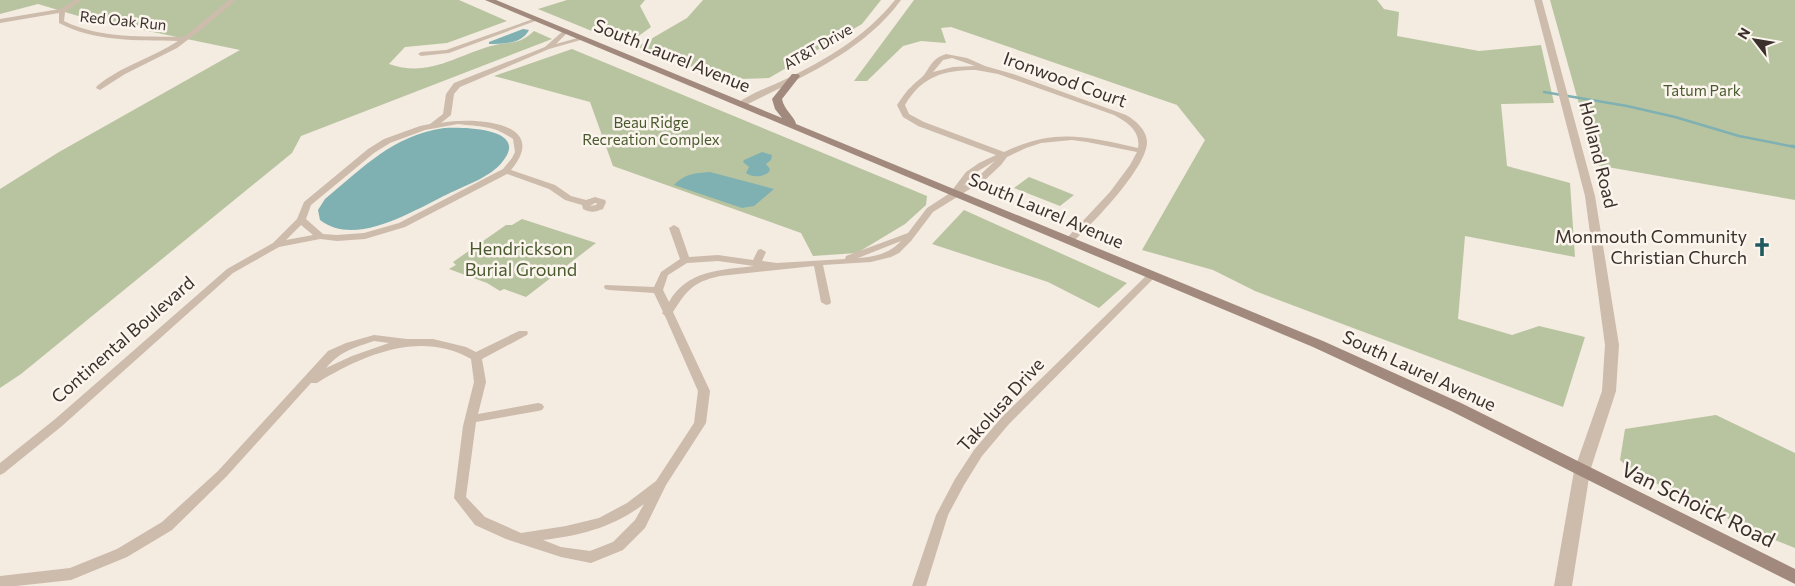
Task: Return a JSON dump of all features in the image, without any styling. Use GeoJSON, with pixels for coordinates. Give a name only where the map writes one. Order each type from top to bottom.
{"type":"FeatureCollection","features":[{"type":"Feature","properties":{"kind":"main road","name":"South Laurel Avenue"},"geometry":{"type":"LineString","coordinates":[[492,0],[535,20],[741,104],[1394,378],[1582,471]]}},
{"type":"Feature","properties":{"kind":"main road"},"geometry":{"type":"LineString","coordinates":[[795,76],[777,98],[778,106],[787,118],[805,131]]}},
{"type":"Feature","properties":{"kind":"main road","name":"Van Schoick Road"},"geometry":{"type":"LineString","coordinates":[[1582,471],[1795,577]]}},
{"type":"Feature","properties":{"kind":"street","name":"Red Oak Run"},"geometry":{"type":"LineString","coordinates":[[79,0],[62,11],[61,22],[69,27],[84,31],[140,38],[185,39]]}},
{"type":"Feature","properties":{"kind":"street"},"geometry":{"type":"LineString","coordinates":[[100,88],[109,79],[165,52],[185,39],[233,0]]}},
{"type":"Feature","properties":{"kind":"street","name":"AT&T Drive"},"geometry":{"type":"LineString","coordinates":[[741,104],[795,76],[864,36],[888,14],[898,0]]}},
{"type":"Feature","properties":{"kind":"street","name":"Holland Road"},"geometry":{"type":"LineString","coordinates":[[1538,0],[1590,196],[1612,345],[1609,391],[1582,471],[1563,586]]}},
{"type":"Feature","properties":{"kind":"street"},"geometry":{"type":"LineString","coordinates":[[0,21],[62,11]]}},
{"type":"Feature","properties":{"kind":"street"},"geometry":{"type":"LineString","coordinates":[[421,54],[446,52],[535,20]]}},
{"type":"Feature","properties":{"kind":"street"},"geometry":{"type":"LineString","coordinates":[[547,48],[565,32]]}},
{"type":"Feature","properties":{"kind":"street"},"geometry":{"type":"LineString","coordinates":[[448,115],[450,94],[457,85],[547,48],[581,39]]}},
{"type":"Feature","properties":{"kind":"street","name":"Ironwood Court"},"geometry":{"type":"LineString","coordinates":[[1004,155],[921,124],[906,115],[901,105],[906,96],[927,76],[936,61],[948,56],[962,58],[1129,120],[1141,133],[1143,143],[1141,151]]}},
{"type":"Feature","properties":{"kind":"street","name":"Ironwood Court"},"geometry":{"type":"LineString","coordinates":[[927,76],[964,68],[988,69]]}},
{"type":"Feature","properties":{"kind":"street","name":"Continental Boulevard"},"geometry":{"type":"LineString","coordinates":[[434,125],[448,115],[458,122]]}},
{"type":"Feature","properties":{"kind":"street","name":"Continental Boulevard"},"geometry":{"type":"LineString","coordinates":[[0,470],[58,423],[230,271],[276,245],[301,220],[307,204],[371,151],[401,134],[434,125],[458,122],[496,126],[512,134],[519,144],[519,152],[516,159],[506,170],[491,180],[390,229],[349,238],[320,236],[276,245]]}},
{"type":"Feature","properties":{"kind":"street"},"geometry":{"type":"LineString","coordinates":[[954,193],[959,182],[990,160],[1023,145],[1043,139],[1063,136],[1092,140],[1141,151],[1122,183],[1100,211],[1069,241]]}},
{"type":"Feature","properties":{"kind":"street"},"geometry":{"type":"LineString","coordinates":[[668,313],[680,292],[693,282],[731,271],[776,266],[856,262],[888,255],[899,250],[923,215],[954,193],[967,187],[1000,162],[1004,155]]}},
{"type":"Feature","properties":{"kind":"street"},"geometry":{"type":"LineString","coordinates":[[506,170],[552,186],[568,198],[586,202]]}},
{"type":"Feature","properties":{"kind":"street"},"geometry":{"type":"LineString","coordinates":[[976,170],[985,173]]}},
{"type":"Feature","properties":{"kind":"street"},"geometry":{"type":"LineString","coordinates":[[301,220],[320,236]]}},
{"type":"Feature","properties":{"kind":"street"},"geometry":{"type":"LineString","coordinates":[[674,228],[685,260]]}},
{"type":"Feature","properties":{"kind":"street"},"geometry":{"type":"LineString","coordinates":[[757,263],[761,252]]}},
{"type":"Feature","properties":{"kind":"street"},"geometry":{"type":"LineString","coordinates":[[476,357],[480,382],[469,426],[460,498],[480,521],[511,535],[523,537],[561,552],[591,557],[618,546],[640,524],[661,483],[700,423],[704,391],[658,290],[664,274],[685,260],[718,258],[776,266]]}},
{"type":"Feature","properties":{"kind":"street"},"geometry":{"type":"LineString","coordinates":[[818,263],[826,302]]}},
{"type":"Feature","properties":{"kind":"street","name":"Takolusa Drive"},"geometry":{"type":"LineString","coordinates":[[918,586],[942,515],[959,482],[978,453],[1005,421],[1151,276]]}},
{"type":"Feature","properties":{"kind":"street"},"geometry":{"type":"LineString","coordinates":[[609,286],[658,290]]}},
{"type":"Feature","properties":{"kind":"street"},"geometry":{"type":"LineString","coordinates":[[476,357],[523,333]]}},
{"type":"Feature","properties":{"kind":"street"},"geometry":{"type":"LineString","coordinates":[[0,582],[71,574],[122,553],[167,526],[222,474],[299,389],[329,370],[358,356],[406,342],[433,342],[462,349],[476,357]]}},
{"type":"Feature","properties":{"kind":"street"},"geometry":{"type":"LineString","coordinates":[[472,419],[538,407]]}},
{"type":"Feature","properties":{"kind":"street"},"geometry":{"type":"LineString","coordinates":[[523,537],[594,526],[629,509],[661,483]]}},
{"type":"Feature","properties":{"kind":"green space"},"geometry":{"type":"Polygon","coordinates":[[[0,0],[459,0],[507,21],[447,43],[405,47],[389,64],[403,68],[429,67],[441,64],[491,46],[518,41],[534,31],[552,39],[301,136],[292,153],[21,374],[0,388],[0,189],[59,152],[240,50],[85,18],[38,4],[0,14],[0,0]]]}},
{"type":"Feature","properties":{"kind":"green space"},"geometry":{"type":"Polygon","coordinates":[[[567,0],[645,0],[640,6],[651,27],[626,45],[538,9],[567,0]]]}},
{"type":"Feature","properties":{"kind":"green space"},"geometry":{"type":"Polygon","coordinates":[[[703,0],[881,0],[862,24],[769,78],[739,79],[714,75],[637,47],[687,18],[703,0]]]}},
{"type":"Feature","properties":{"kind":"green space"},"geometry":{"type":"Polygon","coordinates":[[[914,0],[1377,0],[1384,9],[1399,12],[1397,36],[1479,51],[1541,45],[1554,103],[1501,104],[1507,166],[1570,183],[1575,257],[1465,236],[1458,319],[1512,335],[1539,326],[1585,337],[1563,407],[1255,291],[1213,270],[1142,250],[1205,140],[1177,105],[951,27],[941,28],[946,43],[921,41],[903,46],[867,81],[854,81],[914,0]]]}},
{"type":"Feature","properties":{"kind":"green space","name":"Tatum Park"},"geometry":{"type":"Polygon","coordinates":[[[1550,0],[1795,0],[1795,200],[1596,165],[1550,0]]]}},
{"type":"Feature","properties":{"kind":"green space","name":"Beau Ridge Recreation Complex"},"geometry":{"type":"Polygon","coordinates":[[[572,49],[927,196],[926,205],[905,224],[857,253],[813,256],[801,233],[613,166],[590,102],[494,76],[572,49]]]}},
{"type":"Feature","properties":{"kind":"green space"},"geometry":{"type":"Polygon","coordinates":[[[1029,177],[1074,195],[1060,206],[1014,188],[1029,177]]]}},
{"type":"Feature","properties":{"kind":"green space"},"geometry":{"type":"Polygon","coordinates":[[[964,210],[1127,283],[1099,308],[1048,282],[932,244],[964,210]]]}},
{"type":"Feature","properties":{"kind":"green space","name":"Hendrickson Burial Ground"},"geometry":{"type":"Polygon","coordinates":[[[522,219],[596,243],[526,297],[504,289],[500,291],[487,283],[449,269],[456,265],[453,262],[506,225],[512,225],[522,219]]]}},
{"type":"Feature","properties":{"kind":"green space"},"geometry":{"type":"Polygon","coordinates":[[[1716,415],[1795,453],[1795,548],[1757,533],[1633,472],[1620,460],[1625,429],[1716,415]]]}},
{"type":"Feature","properties":{"kind":"water"},"geometry":{"type":"Polygon","coordinates":[[[523,29],[529,30],[526,35],[517,41],[489,44],[489,42],[523,29]]]}},
{"type":"Feature","properties":{"kind":"water"},"geometry":{"type":"Polygon","coordinates":[[[444,128],[490,131],[500,135],[507,141],[509,150],[503,161],[492,172],[385,224],[350,230],[334,228],[320,220],[318,210],[325,199],[380,154],[409,138],[444,128]]]}},
{"type":"Feature","properties":{"kind":"water"},"geometry":{"type":"Polygon","coordinates":[[[762,152],[772,155],[771,160],[766,164],[770,169],[769,172],[758,176],[746,173],[749,167],[743,162],[744,160],[762,152]]]}},
{"type":"Feature","properties":{"kind":"water"},"geometry":{"type":"Polygon","coordinates":[[[710,172],[774,189],[754,206],[742,208],[674,185],[682,178],[690,175],[710,172]]]}},
{"type":"Feature","properties":{"kind":"waterway"},"geometry":{"type":"LineString","coordinates":[[1544,92],[1627,106],[1675,117],[1739,136],[1795,147],[1792,146]]}},
{"type":"Feature","properties":{"kind":"place","name":"Monmouth Community Christian Church"},"geometry":{"type":"Point","coordinates":[1762,247]}}]}
